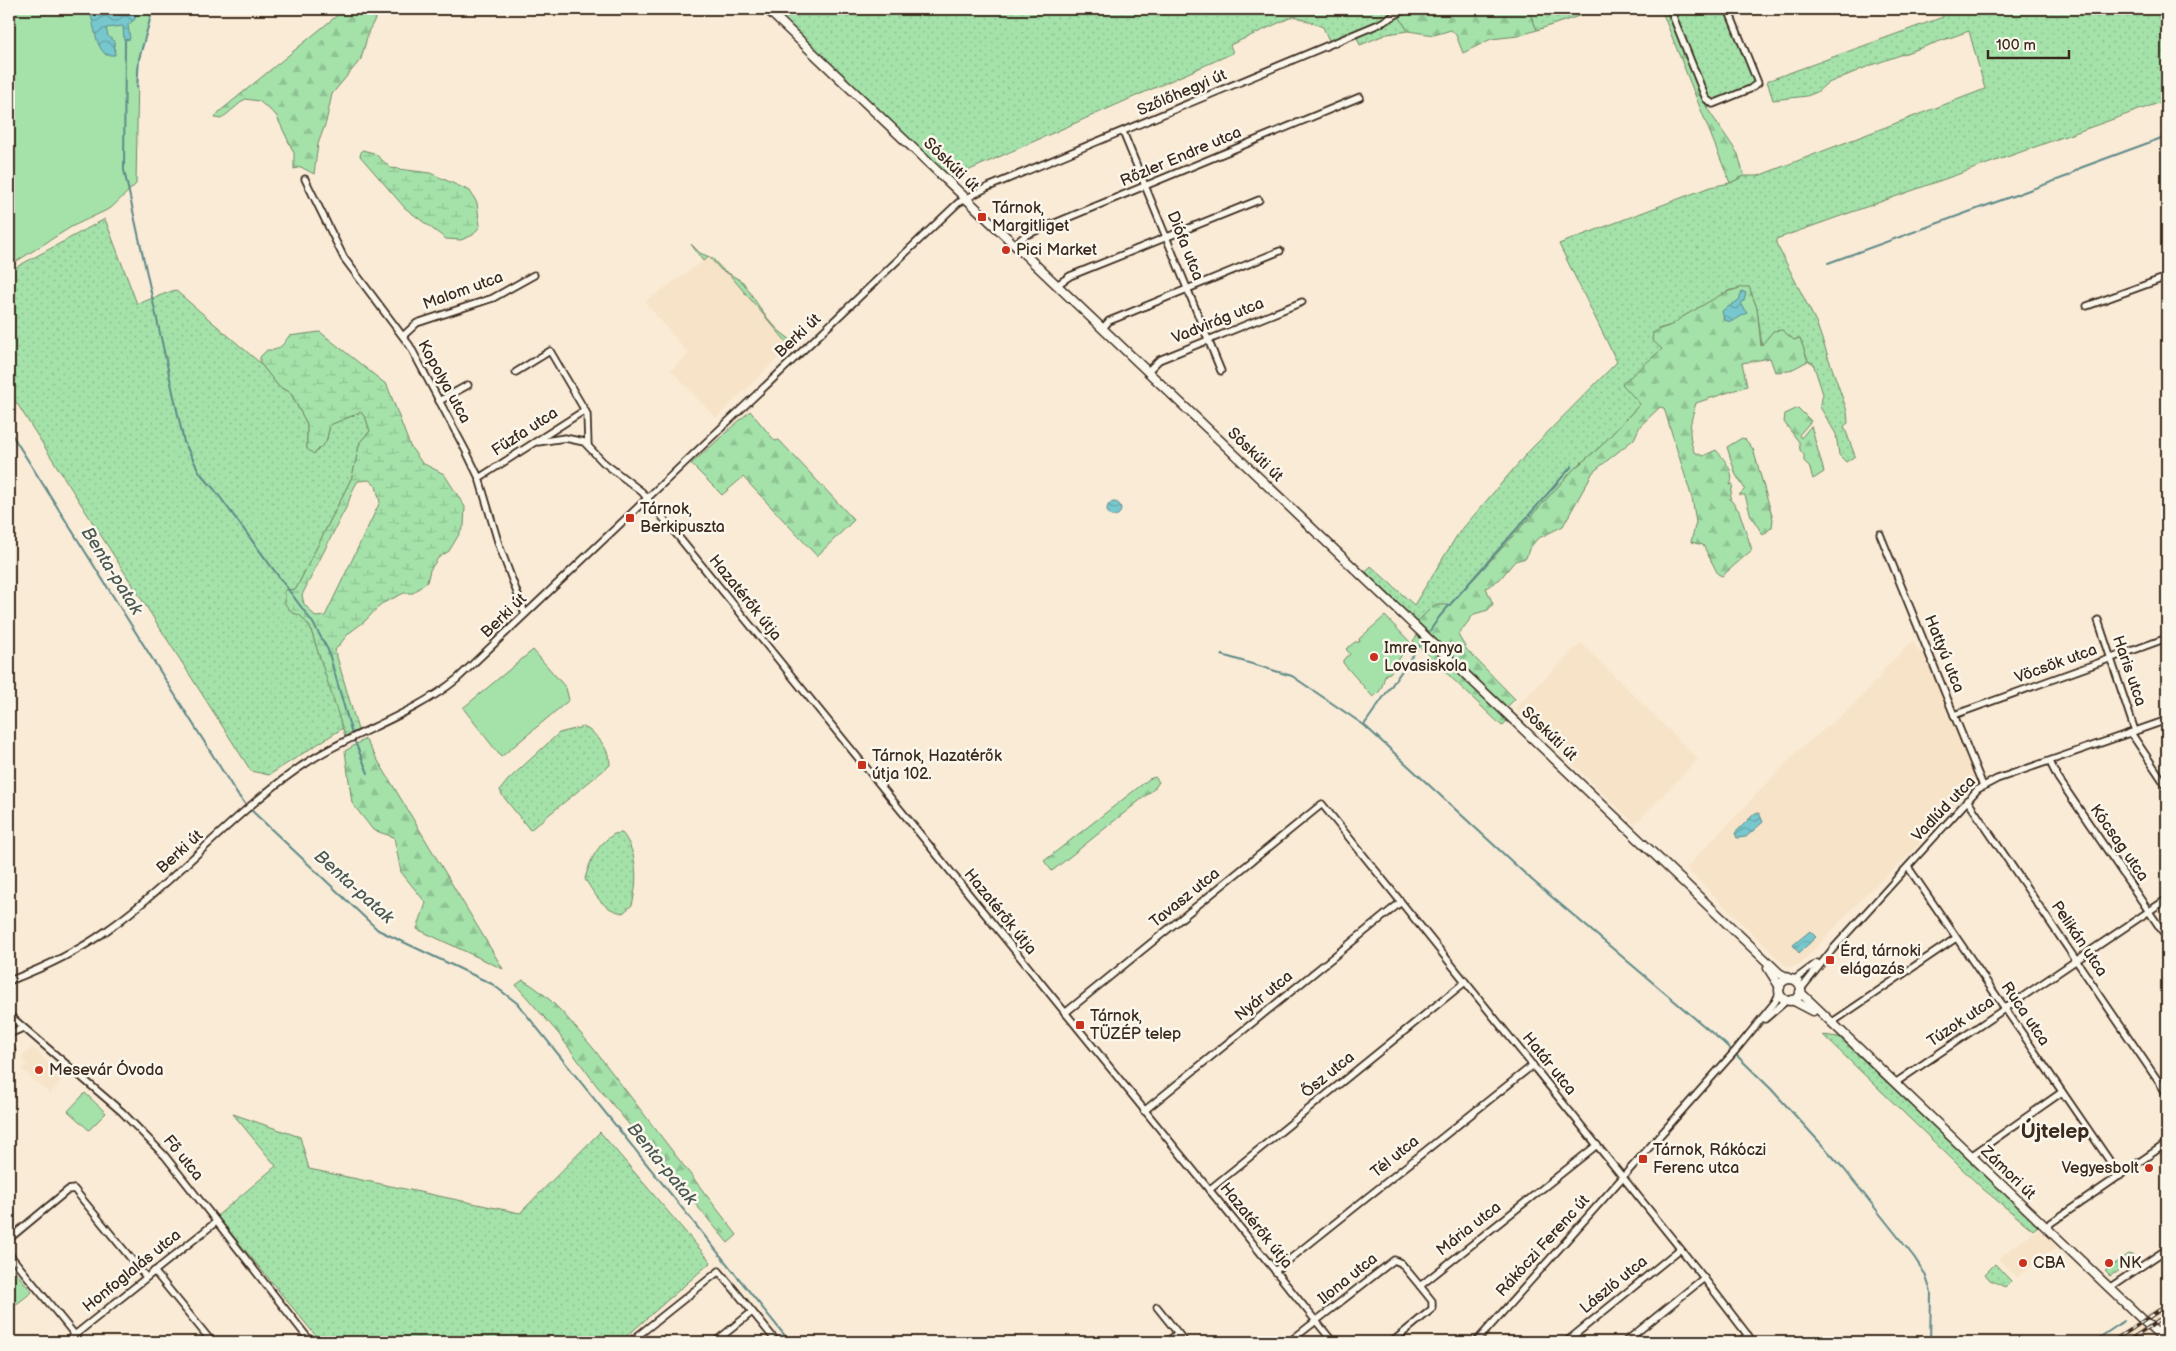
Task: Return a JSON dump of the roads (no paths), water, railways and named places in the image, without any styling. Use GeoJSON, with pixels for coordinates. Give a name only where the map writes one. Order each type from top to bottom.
{"type":"FeatureCollection","features":[{"type":"Feature","properties":{"kind":"main road","name":"Sóskúti út"},"geometry":{"type":"LineString","coordinates":[[767,9],[1779,973],[1792,979],[1801,990]]}},
{"type":"Feature","properties":{"kind":"main road","name":"Sóskúti út"},"geometry":{"type":"LineString","coordinates":[[1725,921],[1775,976],[1780,989],[1790,1000]]}},
{"type":"Feature","properties":{"kind":"main road"},"geometry":{"type":"LineString","coordinates":[[1780,989],[1783,982],[1792,979]]}},
{"type":"Feature","properties":{"kind":"main road"},"geometry":{"type":"LineString","coordinates":[[1790,1000],[1801,990]]}},
{"type":"Feature","properties":{"kind":"main road","name":"Zámori út"},"geometry":{"type":"LineString","coordinates":[[1801,990],[1831,1023],[2166,1342]]}},
{"type":"Feature","properties":{"kind":"main road","name":"Zámori út"},"geometry":{"type":"LineString","coordinates":[[1790,1000],[1804,1005],[1831,1023]]}},
{"type":"Feature","properties":{"kind":"street","name":"Szőlőhegyi út"},"geometry":{"type":"LineString","coordinates":[[966,198],[1379,24],[1406,9]]}},
{"type":"Feature","properties":{"kind":"street"},"geometry":{"type":"LineString","coordinates":[[1670,9],[1708,101],[1716,104],[1758,84],[1728,9]]}},
{"type":"Feature","properties":{"kind":"street","name":"Rőzler Endre utca"},"geometry":{"type":"LineString","coordinates":[[1015,244],[1026,235],[1360,97]]}},
{"type":"Feature","properties":{"kind":"street","name":"Diófa utca"},"geometry":{"type":"LineString","coordinates":[[1123,132],[1221,371]]}},
{"type":"Feature","properties":{"kind":"street","name":"Kopolya utca"},"geometry":{"type":"LineString","coordinates":[[305,179],[344,258],[403,336],[479,478],[499,544],[526,614]]}},
{"type":"Feature","properties":{"kind":"street","name":"Berki út"},"geometry":{"type":"LineString","coordinates":[[9,981],[54,962],[104,932],[148,898],[285,778],[314,759],[450,686],[943,217],[966,198]]}},
{"type":"Feature","properties":{"kind":"street"},"geometry":{"type":"LineString","coordinates":[[1057,285],[1070,276],[1259,200]]}},
{"type":"Feature","properties":{"kind":"street"},"geometry":{"type":"LineString","coordinates":[[1103,328],[1109,321],[1280,251]]}},
{"type":"Feature","properties":{"kind":"street","name":"Malom utca"},"geometry":{"type":"LineString","coordinates":[[403,336],[417,323],[493,298],[534,275]]}},
{"type":"Feature","properties":{"kind":"street"},"geometry":{"type":"LineString","coordinates":[[2087,306],[2167,277]]}},
{"type":"Feature","properties":{"kind":"street","name":"Vadvirág utca"},"geometry":{"type":"LineString","coordinates":[[1148,371],[1159,360],[1302,302]]}},
{"type":"Feature","properties":{"kind":"street"},"geometry":{"type":"LineString","coordinates":[[516,372],[550,351],[585,410],[588,419],[588,445],[572,438],[538,442]]}},
{"type":"Feature","properties":{"kind":"street"},"geometry":{"type":"LineString","coordinates":[[439,401],[468,385]]}},
{"type":"Feature","properties":{"kind":"street","name":"Fűzfa utca"},"geometry":{"type":"LineString","coordinates":[[479,478],[538,442],[585,410]]}},
{"type":"Feature","properties":{"kind":"street","name":"Hazatérők útja"},"geometry":{"type":"LineString","coordinates":[[588,445],[603,462],[635,485],[1333,1342]]}},
{"type":"Feature","properties":{"kind":"street","name":"Hattyú utca"},"geometry":{"type":"LineString","coordinates":[[1880,534],[1983,786]]}},
{"type":"Feature","properties":{"kind":"street","name":"Haris utca"},"geometry":{"type":"LineString","coordinates":[[2098,620],[2133,732],[2167,787]]}},
{"type":"Feature","properties":{"kind":"street","name":"Vöcsök utca"},"geometry":{"type":"LineString","coordinates":[[1954,715],[2167,638]]}},
{"type":"Feature","properties":{"kind":"street","name":"Vadlúd utca"},"geometry":{"type":"LineString","coordinates":[[1801,990],[1832,950],[1967,800],[1983,786],[2167,720]]}},
{"type":"Feature","properties":{"kind":"street","name":"Kócsag utca"},"geometry":{"type":"LineString","coordinates":[[2050,762],[2063,786],[2167,938]]}},
{"type":"Feature","properties":{"kind":"street","name":"Pelikán utca"},"geometry":{"type":"LineString","coordinates":[[1967,800],[2167,1094]]}},
{"type":"Feature","properties":{"kind":"street","name":"Tavasz utca"},"geometry":{"type":"LineString","coordinates":[[1065,1013],[1322,804]]}},
{"type":"Feature","properties":{"kind":"street","name":"Határ utca"},"geometry":{"type":"LineString","coordinates":[[1322,804],[1704,1278],[1753,1342]]}},
{"type":"Feature","properties":{"kind":"street","name":"Ruca utca"},"geometry":{"type":"LineString","coordinates":[[1908,867],[2120,1176]]}},
{"type":"Feature","properties":{"kind":"street","name":"Túzok utca"},"geometry":{"type":"LineString","coordinates":[[1895,1083],[2167,899]]}},
{"type":"Feature","properties":{"kind":"street","name":"Nyár utca"},"geometry":{"type":"LineString","coordinates":[[1144,1111],[1401,902]]}},
{"type":"Feature","properties":{"kind":"street"},"geometry":{"type":"LineString","coordinates":[[1831,1023],[1956,938]]}},
{"type":"Feature","properties":{"kind":"street","name":"Vadlúd utca"},"geometry":{"type":"LineString","coordinates":[[1792,979],[1832,950]]}},
{"type":"Feature","properties":{"kind":"street","name":"Ősz utca"},"geometry":{"type":"LineString","coordinates":[[1209,1190],[1464,982]]}},
{"type":"Feature","properties":{"kind":"street"},"geometry":{"type":"LineString","coordinates":[[1750,1032],[1780,989]]}},
{"type":"Feature","properties":{"kind":"street"},"geometry":{"type":"LineString","coordinates":[[1750,1032],[1790,1000]]}},
{"type":"Feature","properties":{"kind":"street","name":"Fő utca"},"geometry":{"type":"LineString","coordinates":[[9,1015],[19,1021],[23,1028],[139,1128],[165,1156],[311,1342]]}},
{"type":"Feature","properties":{"kind":"street"},"geometry":{"type":"LineString","coordinates":[[9,1034],[23,1028]]}},
{"type":"Feature","properties":{"kind":"street","name":"Rákóczi Ferenc út"},"geometry":{"type":"LineString","coordinates":[[1476,1342],[1730,1057],[1750,1032]]}},
{"type":"Feature","properties":{"kind":"street"},"geometry":{"type":"LineString","coordinates":[[9,1041],[12,1052],[9,1067]]}},
{"type":"Feature","properties":{"kind":"street","name":"Tél utca"},"geometry":{"type":"LineString","coordinates":[[1275,1271],[1533,1065]]}},
{"type":"Feature","properties":{"kind":"street"},"geometry":{"type":"LineString","coordinates":[[1971,1156],[2062,1092]]}},
{"type":"Feature","properties":{"kind":"street"},"geometry":{"type":"LineString","coordinates":[[2045,1227],[2167,1143]]}},
{"type":"Feature","properties":{"kind":"street","name":"Mária utca"},"geometry":{"type":"LineString","coordinates":[[1420,1286],[1597,1145]]}},
{"type":"Feature","properties":{"kind":"street"},"geometry":{"type":"LineString","coordinates":[[9,1239],[68,1190],[74,1189],[146,1277]]}},
{"type":"Feature","properties":{"kind":"street","name":"Honfoglalás utca"},"geometry":{"type":"LineString","coordinates":[[66,1342],[216,1222]]}},
{"type":"Feature","properties":{"kind":"street","name":"László utca"},"geometry":{"type":"LineString","coordinates":[[1566,1342],[1680,1249]]}},
{"type":"Feature","properties":{"kind":"street"},"geometry":{"type":"LineString","coordinates":[[2109,1288],[2167,1249]]}},
{"type":"Feature","properties":{"kind":"street"},"geometry":{"type":"LineString","coordinates":[[9,1254],[75,1335]]}},
{"type":"Feature","properties":{"kind":"street","name":"Ilona utca"},"geometry":{"type":"LineString","coordinates":[[1289,1342],[1394,1260],[1400,1263],[1420,1286]]}},
{"type":"Feature","properties":{"kind":"street"},"geometry":{"type":"LineString","coordinates":[[154,1270],[210,1342]]}},
{"type":"Feature","properties":{"kind":"street"},"geometry":{"type":"LineString","coordinates":[[630,1342],[719,1271],[777,1342]]}},
{"type":"Feature","properties":{"kind":"street"},"geometry":{"type":"LineString","coordinates":[[1626,1342],[1704,1278]]}},
{"type":"Feature","properties":{"kind":"street"},"geometry":{"type":"LineString","coordinates":[[1392,1342],[1432,1309],[1432,1301],[1420,1286]]}},
{"type":"Feature","properties":{"kind":"street"},"geometry":{"type":"LineString","coordinates":[[1158,1307],[1185,1342]]}},
{"type":"Feature","properties":{"kind":"street"},"geometry":{"type":"LineString","coordinates":[[715,1342],[752,1312]]}},
{"type":"Feature","properties":{"kind":"street"},"geometry":{"type":"LineString","coordinates":[[1167,1342],[1178,1333]]}},
{"type":"Feature","properties":{"kind":"street"},"geometry":{"type":"LineString","coordinates":[[1740,1342],[1748,1336]]}},
{"type":"Feature","properties":{"kind":"water"},"geometry":{"type":"Polygon","coordinates":[[[88,9],[137,9],[135,19],[128,25],[130,39],[124,40],[123,26],[106,28],[108,36],[114,41],[115,55],[106,55],[99,45],[88,9]]]}},
{"type":"Feature","properties":{"kind":"water"},"geometry":{"type":"Polygon","coordinates":[[[1742,291],[1746,293],[1744,301],[1741,303],[1747,313],[1731,322],[1724,320],[1722,311],[1739,300],[1742,291]]]}},
{"type":"Feature","properties":{"kind":"water"},"geometry":{"type":"Polygon","coordinates":[[[1114,502],[1119,504],[1121,509],[1119,514],[1114,516],[1109,514],[1107,509],[1109,504],[1114,502]]]}},
{"type":"Feature","properties":{"kind":"water"},"geometry":{"type":"Polygon","coordinates":[[[1755,813],[1759,813],[1763,822],[1746,837],[1737,838],[1735,833],[1755,813]]]}},
{"type":"Feature","properties":{"kind":"water"},"geometry":{"type":"Polygon","coordinates":[[[1810,931],[1816,937],[1799,953],[1793,945],[1810,931]]]}},
{"type":"Feature","properties":{"kind":"waterway"},"geometry":{"type":"LineString","coordinates":[[137,87],[139,59],[153,9]]}},
{"type":"Feature","properties":{"kind":"waterway"},"geometry":{"type":"LineString","coordinates":[[125,41],[124,170],[184,442],[200,473],[214,489],[313,623],[328,650],[352,734]]}},
{"type":"Feature","properties":{"kind":"waterway"},"geometry":{"type":"LineString","coordinates":[[1828,263],[2068,176],[2080,168],[2167,136]]}},
{"type":"Feature","properties":{"kind":"waterway","name":"Benta-patak"},"geometry":{"type":"LineString","coordinates":[[9,430],[237,794],[247,806]]}},
{"type":"Feature","properties":{"kind":"waterway"},"geometry":{"type":"LineString","coordinates":[[1427,635],[1440,616],[1572,466]]}},
{"type":"Feature","properties":{"kind":"waterway"},"geometry":{"type":"LineString","coordinates":[[1364,725],[1424,639]]}},
{"type":"Feature","properties":{"kind":"waterway"},"geometry":{"type":"LineString","coordinates":[[1222,655],[1292,676],[1364,725],[1533,881],[1724,1043],[1771,1089],[1844,1169],[1914,1257],[1925,1274],[1931,1292],[1930,1342]]}},
{"type":"Feature","properties":{"kind":"waterway"},"geometry":{"type":"LineString","coordinates":[[355,742],[368,773]]}},
{"type":"Feature","properties":{"kind":"waterway","name":"Benta-patak"},"geometry":{"type":"LineString","coordinates":[[250,809],[378,930],[492,984],[517,1003],[790,1342]]}},
{"type":"Feature","properties":{"kind":"waterway"},"geometry":{"type":"LineString","coordinates":[[2093,1342],[2124,1321]]}},
{"type":"Feature","properties":{"kind":"railway"},"geometry":{"type":"LineString","coordinates":[[2112,1342],[2167,1305]]}},
{"type":"Feature","properties":{"kind":"railway"},"geometry":{"type":"LineString","coordinates":[[2127,1342],[2167,1315]]}},
{"type":"Feature","properties":{"kind":"place","name":"Tárnok, Margitliget"},"geometry":{"type":"Point","coordinates":[982,217]}},
{"type":"Feature","properties":{"kind":"place","name":"Pici Market"},"geometry":{"type":"Point","coordinates":[1006,250]}},
{"type":"Feature","properties":{"kind":"place","name":"Tárnok, Berkipuszta"},"geometry":{"type":"Point","coordinates":[630,518]}},
{"type":"Feature","properties":{"kind":"place","name":"Imre Tanya Lovasiskola"},"geometry":{"type":"Point","coordinates":[1374,657]}},
{"type":"Feature","properties":{"kind":"place","name":"Tárnok, Hazatérők útja 102."},"geometry":{"type":"Point","coordinates":[862,765]}},
{"type":"Feature","properties":{"kind":"place","name":"Érd, tárnoki elágazás"},"geometry":{"type":"Point","coordinates":[1830,960]}},
{"type":"Feature","properties":{"kind":"place","name":"Tárnok, TÜZÉP telep"},"geometry":{"type":"Point","coordinates":[1080,1025]}},
{"type":"Feature","properties":{"kind":"place","name":"Mesevár Óvoda"},"geometry":{"type":"Point","coordinates":[39,1070]}},
{"type":"Feature","properties":{"kind":"place","name":"Tárnok, Rákóczi Ferenc utca"},"geometry":{"type":"Point","coordinates":[1643,1159]}},
{"type":"Feature","properties":{"kind":"place","name":"Vegyesbolt"},"geometry":{"type":"Point","coordinates":[2149,1168]}},
{"type":"Feature","properties":{"kind":"place","name":"CBA"},"geometry":{"type":"Point","coordinates":[2023,1263]}},
{"type":"Feature","properties":{"kind":"place","name":"NK"},"geometry":{"type":"Point","coordinates":[2109,1263]}},
{"type":"Feature","properties":{"kind":"district","name":"Újtelep"},"geometry":{"type":"Point","coordinates":[2055,1131]}}]}
